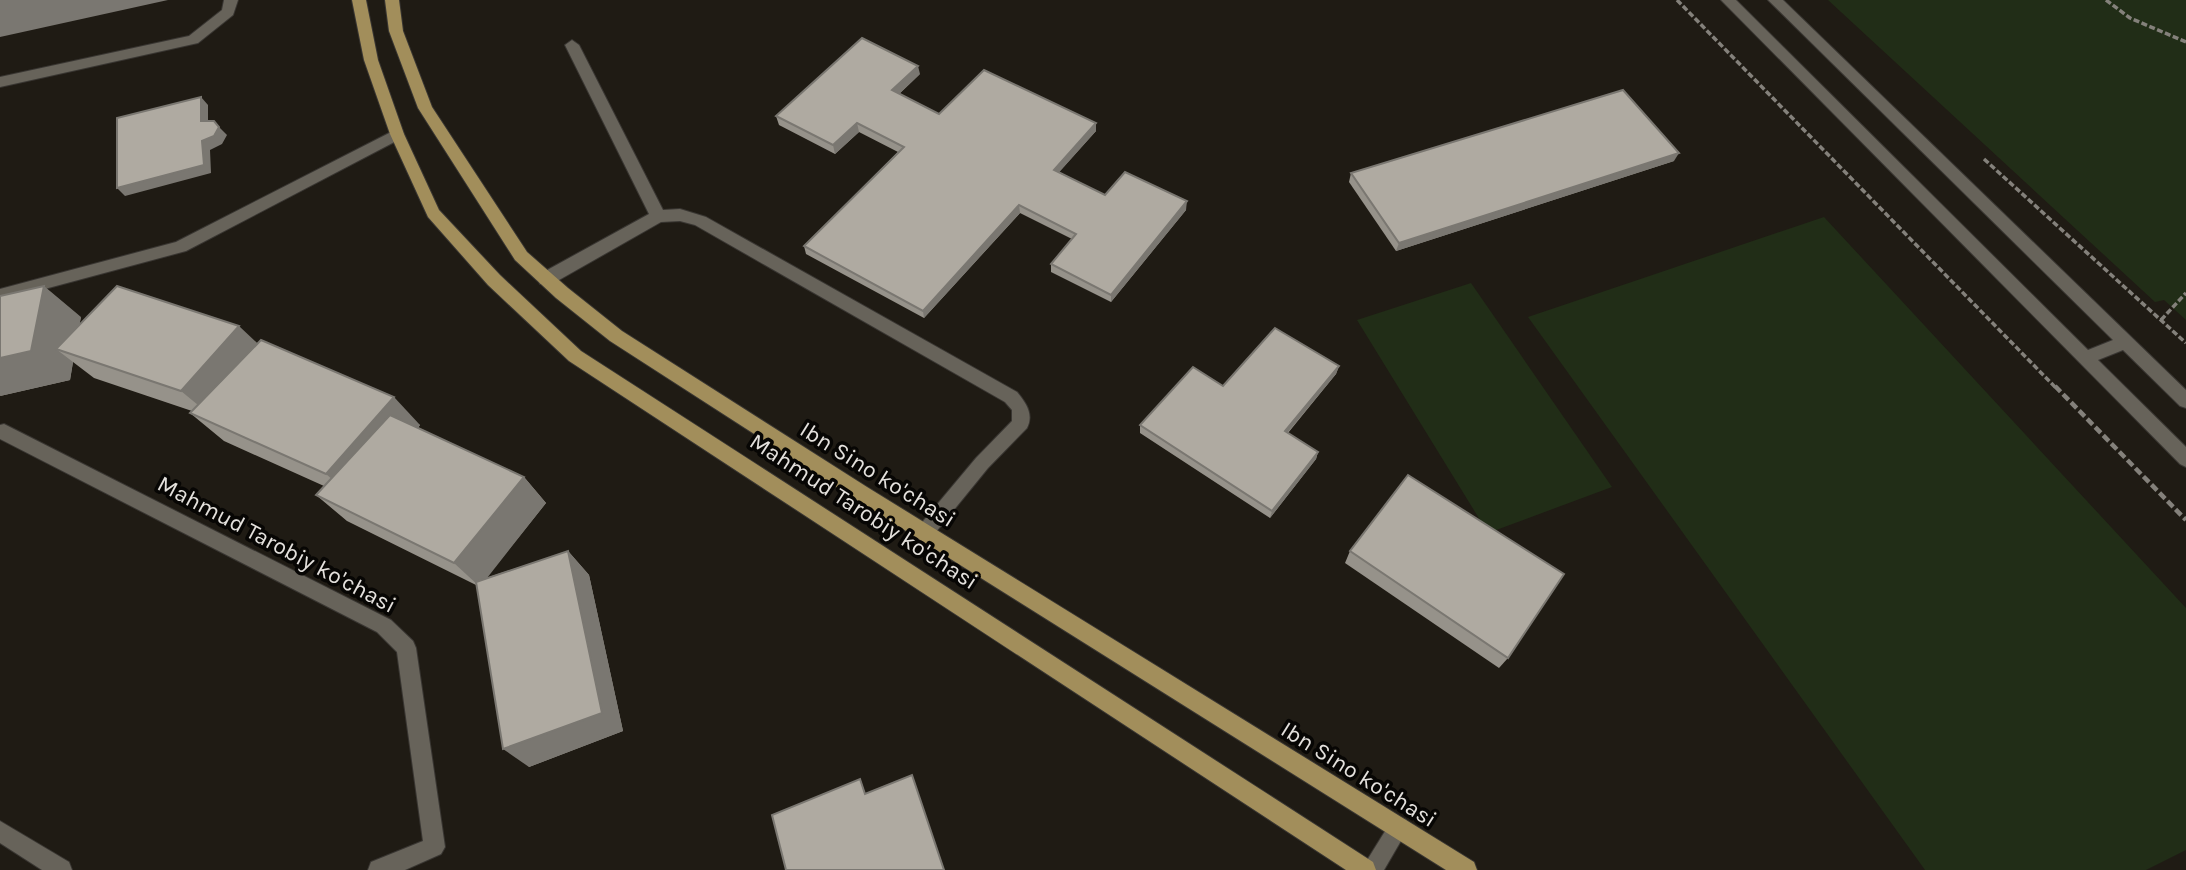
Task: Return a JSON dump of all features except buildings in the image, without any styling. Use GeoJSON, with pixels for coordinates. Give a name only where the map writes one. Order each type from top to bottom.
{"type":"FeatureCollection","features":[{"type":"Feature","properties":{"kind":"main road","name":"Mahmud Tarobiy ko'chasi"},"geometry":{"type":"LineString","coordinates":[[359,0],[371,60],[397,134],[433,213],[494,280],[575,356],[1365,870]]}},
{"type":"Feature","properties":{"kind":"main road","name":"Ibn Sino ko'chasi"},"geometry":{"type":"LineString","coordinates":[[392,0],[396,30],[425,108],[465,174],[521,256],[616,336],[1466,870]]}},
{"type":"Feature","properties":{"kind":"street"},"geometry":{"type":"LineString","coordinates":[[0,82],[193,40],[228,12],[231,0]]}},
{"type":"Feature","properties":{"kind":"street"},"geometry":{"type":"LineString","coordinates":[[1728,0],[2186,459]]}},
{"type":"Feature","properties":{"kind":"street"},"geometry":{"type":"LineString","coordinates":[[1775,0],[2186,401]]}},
{"type":"Feature","properties":{"kind":"street"},"geometry":{"type":"LineString","coordinates":[[572,45],[658,216]]}},
{"type":"Feature","properties":{"kind":"street"},"geometry":{"type":"LineString","coordinates":[[0,295],[180,247],[397,134]]}},
{"type":"Feature","properties":{"kind":"street"},"geometry":{"type":"LineString","coordinates":[[546,279],[658,216],[680,215],[701,221],[1011,397],[1020,408],[1021,423],[982,463],[925,532]]}},
{"type":"Feature","properties":{"kind":"street"},"geometry":{"type":"LineString","coordinates":[[2085,358],[2126,342]]}},
{"type":"Feature","properties":{"kind":"street","name":"Mahmud Tarobiy ko'chasi"},"geometry":{"type":"LineString","coordinates":[[0,432],[4,431],[384,626],[406,648],[434,847],[379,870]]}},
{"type":"Feature","properties":{"kind":"street"},"geometry":{"type":"LineString","coordinates":[[1372,870],[1399,827]]}},
{"type":"Feature","properties":{"kind":"street"},"geometry":{"type":"LineString","coordinates":[[0,831],[61,870]]}},
{"type":"Feature","properties":{"kind":"path"},"geometry":{"type":"LineString","coordinates":[[1677,0],[2186,520]]}},
{"type":"Feature","properties":{"kind":"path"},"geometry":{"type":"LineString","coordinates":[[2106,0],[2130,18],[2186,42]]}},
{"type":"Feature","properties":{"kind":"path"},"geometry":{"type":"LineString","coordinates":[[1977,152],[2186,343]]}},
{"type":"Feature","properties":{"kind":"path"},"geometry":{"type":"LineString","coordinates":[[2161,320],[2186,293]]}},
{"type":"Feature","properties":{"kind":"green space"},"geometry":{"type":"Polygon","coordinates":[[[1828,0],[2186,0],[2186,320],[2164,300],[2155,302],[1828,0]]]}},
{"type":"Feature","properties":{"kind":"green space"},"geometry":{"type":"Polygon","coordinates":[[[1824,217],[2186,608],[2186,850],[2146,870],[1925,870],[1528,317],[1824,217]]]}},
{"type":"Feature","properties":{"kind":"green space"},"geometry":{"type":"Polygon","coordinates":[[[1471,283],[1612,487],[1488,533],[1357,320],[1471,283]]]}}]}
